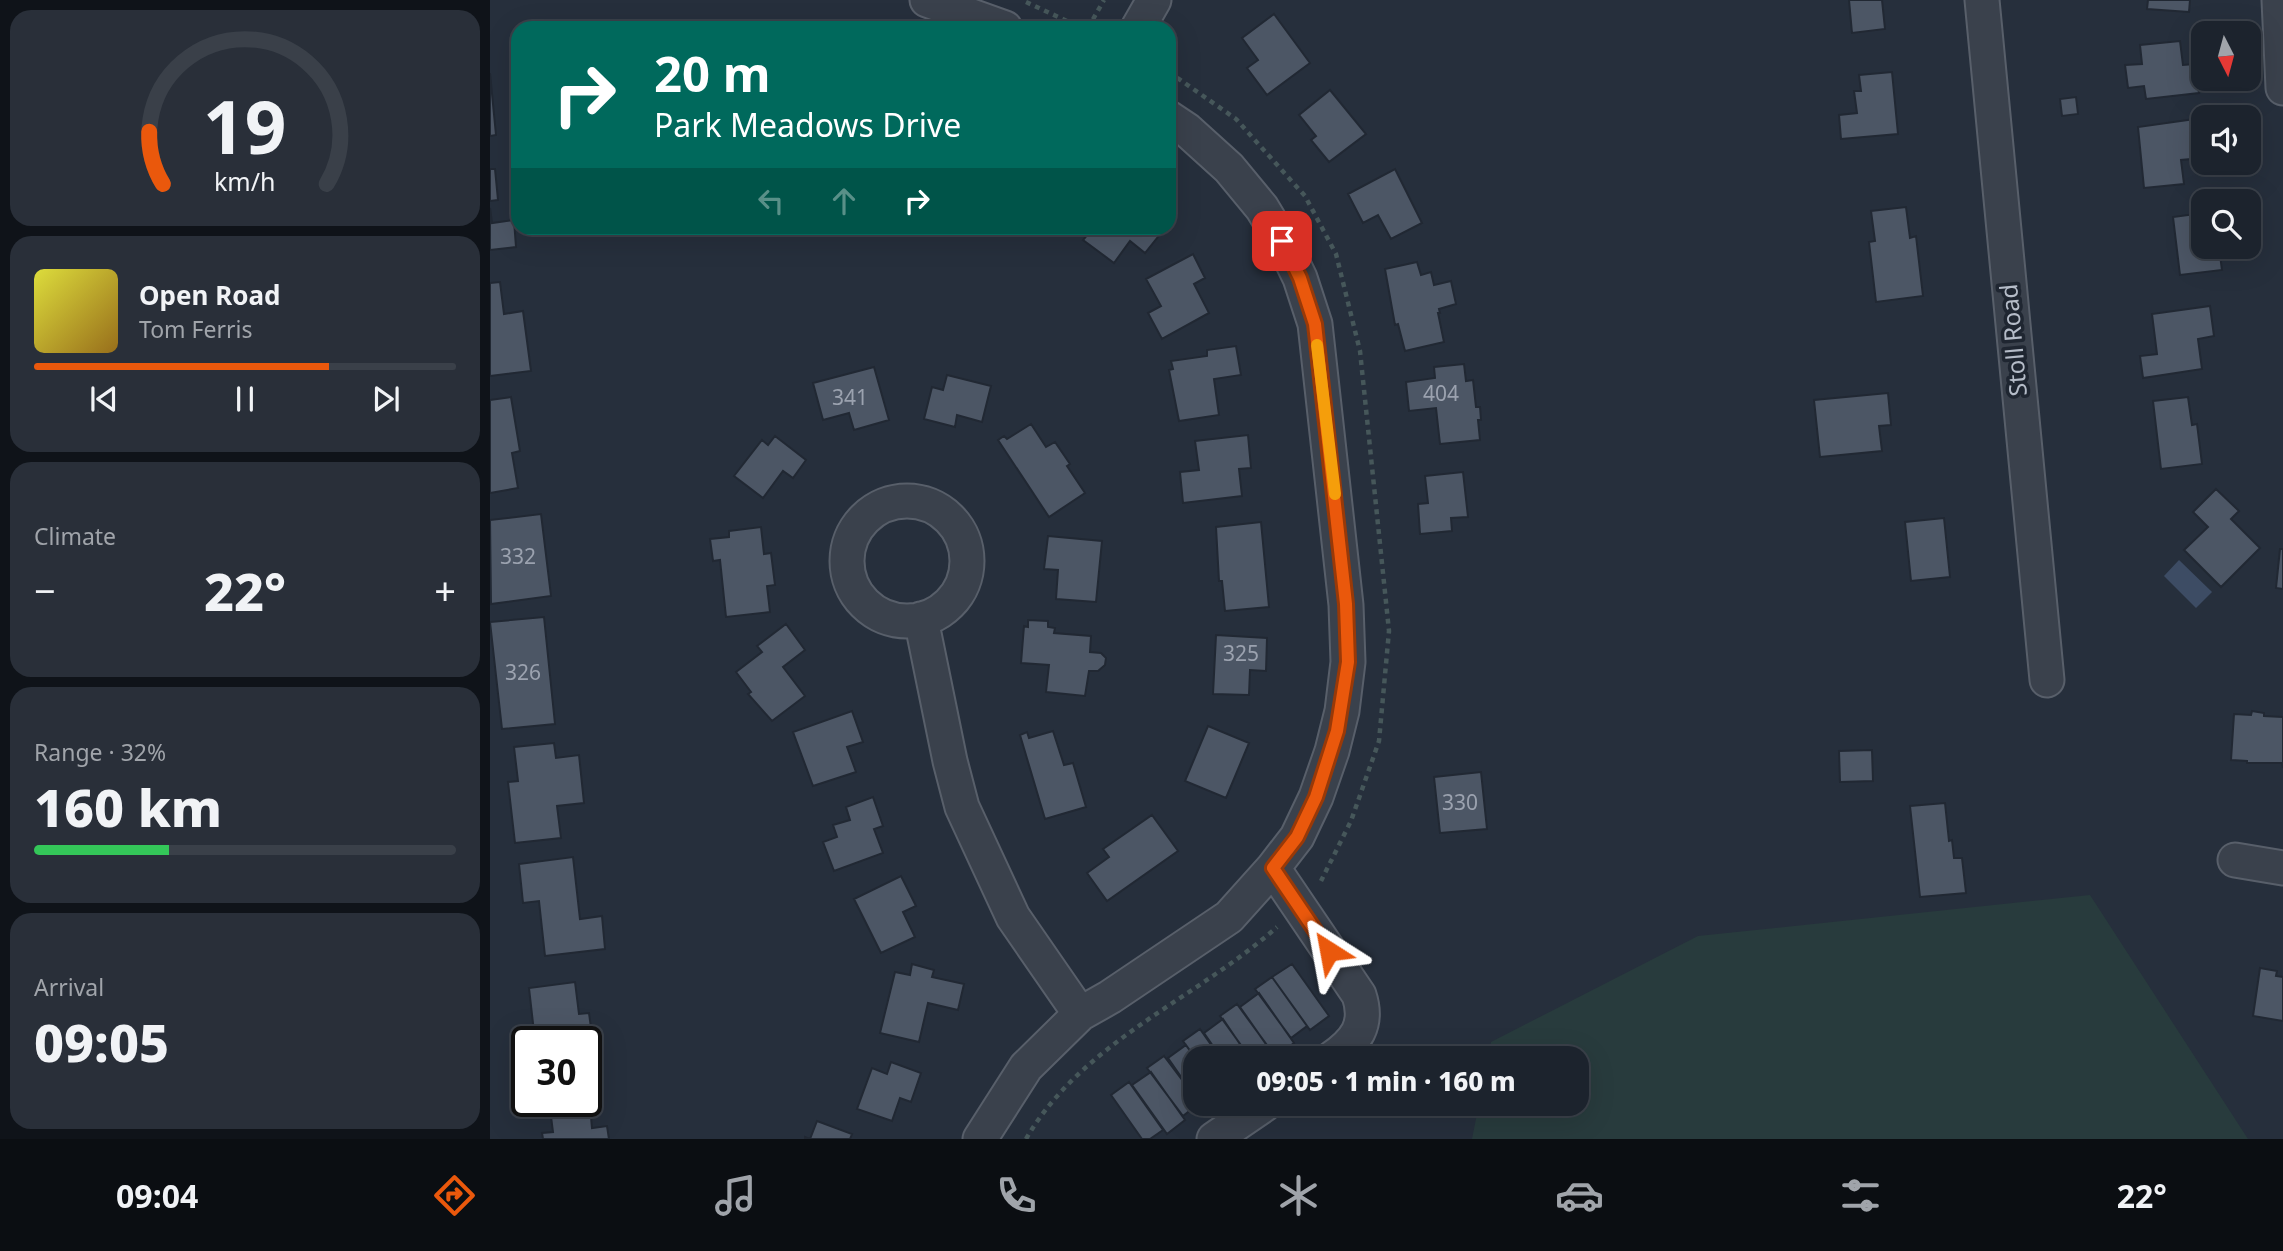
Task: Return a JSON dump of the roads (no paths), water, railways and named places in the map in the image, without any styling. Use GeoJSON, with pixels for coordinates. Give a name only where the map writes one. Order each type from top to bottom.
{"type":"FeatureCollection","features":[{"type":"Feature","properties":{"kind":"street"},"geometry":{"type":"LineString","coordinates":[[928,0],[986,21]]}},
{"type":"Feature","properties":{"kind":"street"},"geometry":{"type":"LineString","coordinates":[[1142,21],[1154,0]]}},
{"type":"Feature","properties":{"kind":"street","name":"Stoll Road"},"geometry":{"type":"LineString","coordinates":[[1982,0],[2047,680]]}},
{"type":"Feature","properties":{"kind":"street"},"geometry":{"type":"LineString","coordinates":[[2278,0],[2283,88]]}},
{"type":"Feature","properties":{"kind":"street"},"geometry":{"type":"LineString","coordinates":[[980,1139],[1026,1067],[1080,1014],[1229,917],[1273,868],[1297,837],[1316,797],[1332,751],[1342,710],[1348,662],[1346,604],[1315,324],[1300,278],[1262,208],[1228,168],[1188,130],[1176,122]]}},
{"type":"Feature","properties":{"kind":"street"},"geometry":{"type":"LineString","coordinates":[[921,619],[962,807],[1013,917],[1080,1014]]}},
{"type":"Feature","properties":{"kind":"street"},"geometry":{"type":"LineString","coordinates":[[2235,860],[2283,868]]}},
{"type":"Feature","properties":{"kind":"street"},"geometry":{"type":"LineString","coordinates":[[1273,868],[1359,995],[1364,1018],[1360,1030],[1344,1046]]}},
{"type":"Feature","properties":{"kind":"street"},"geometry":{"type":"LineString","coordinates":[[1214,1139],[1248,1116]]}},
{"type":"Feature","properties":{"kind":"water"},"geometry":{"type":"Polygon","coordinates":[[[2179,560],[2212,592],[2196,608],[2164,576],[2179,560]]]}}]}
